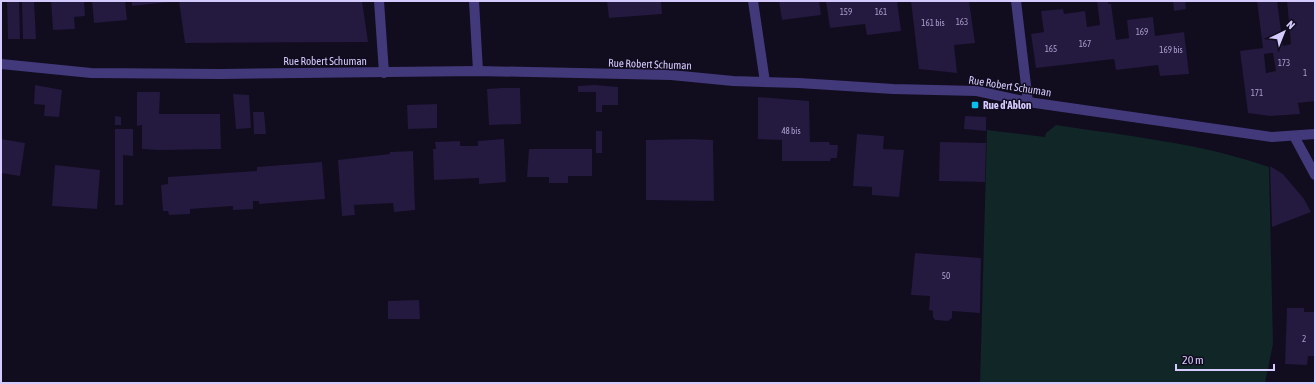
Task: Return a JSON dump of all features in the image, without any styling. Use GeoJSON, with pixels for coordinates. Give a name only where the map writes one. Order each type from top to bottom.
{"type":"FeatureCollection","features":[{"type":"Feature","properties":{"kind":"street"},"geometry":{"type":"LineString","coordinates":[[379,1],[384,73]]}},
{"type":"Feature","properties":{"kind":"street"},"geometry":{"type":"LineString","coordinates":[[474,1],[478,71]]}},
{"type":"Feature","properties":{"kind":"street"},"geometry":{"type":"LineString","coordinates":[[753,1],[765,82]]}},
{"type":"Feature","properties":{"kind":"street"},"geometry":{"type":"LineString","coordinates":[[1016,1],[1028,102]]}},
{"type":"Feature","properties":{"kind":"street","name":"Rue Robert Schuman"},"geometry":{"type":"LineString","coordinates":[[1,64],[91,73],[384,73],[478,71],[671,76],[733,81],[799,83],[893,89],[977,91],[1028,102],[1272,137],[1315,134]]}},
{"type":"Feature","properties":{"kind":"street"},"geometry":{"type":"LineString","coordinates":[[1294,136],[1315,174]]}},
{"type":"Feature","properties":{"kind":"green space"},"geometry":{"type":"Polygon","coordinates":[[[1056,125],[1190,146],[1269,167],[1273,344],[1265,383],[980,383],[987,130],[1045,137],[1046,133],[1056,125]]]}},
{"type":"Feature","properties":{"kind":"building"},"geometry":{"type":"Polygon","coordinates":[[[7,1],[19,1],[20,39],[8,39],[7,1]]]}},
{"type":"Feature","properties":{"kind":"building"},"geometry":{"type":"Polygon","coordinates":[[[22,1],[34,1],[36,39],[23,39],[22,1]]]}},
{"type":"Feature","properties":{"kind":"building"},"geometry":{"type":"Polygon","coordinates":[[[51,1],[84,1],[85,16],[74,17],[75,29],[53,30],[51,1]]]}},
{"type":"Feature","properties":{"kind":"building"},"geometry":{"type":"Polygon","coordinates":[[[92,1],[125,1],[127,20],[94,23],[92,1]]]}},
{"type":"Feature","properties":{"kind":"building"},"geometry":{"type":"Polygon","coordinates":[[[132,1],[170,1],[170,2],[132,6],[132,1]]]}},
{"type":"Feature","properties":{"kind":"building"},"geometry":{"type":"Polygon","coordinates":[[[179,1],[362,1],[368,42],[185,43],[179,1]]]}},
{"type":"Feature","properties":{"kind":"building"},"geometry":{"type":"Polygon","coordinates":[[[607,1],[661,1],[662,14],[609,18],[607,1]]]}},
{"type":"Feature","properties":{"kind":"building"},"geometry":{"type":"Polygon","coordinates":[[[779,1],[819,1],[821,15],[782,20],[779,1]]]}},
{"type":"Feature","properties":{"kind":"building"},"geometry":{"type":"Polygon","coordinates":[[[826,1],[897,1],[901,31],[867,35],[865,24],[830,28],[826,1]]]}},
{"type":"Feature","properties":{"kind":"building"},"geometry":{"type":"Polygon","coordinates":[[[911,1],[969,1],[975,43],[954,45],[957,73],[919,69],[911,1]]]}},
{"type":"Feature","properties":{"kind":"building"},"geometry":{"type":"Polygon","coordinates":[[[1097,1],[1108,1],[1108,4],[1111,4],[1116,40],[1129,38],[1127,20],[1153,17],[1155,36],[1184,32],[1189,74],[1160,76],[1158,65],[1116,70],[1114,59],[1036,68],[1031,34],[1044,32],[1041,11],[1063,9],[1064,14],[1085,11],[1087,27],[1100,25],[1097,1]]]}},
{"type":"Feature","properties":{"kind":"building"},"geometry":{"type":"Polygon","coordinates":[[[1173,1],[1185,1],[1186,9],[1174,11],[1173,1]]]}},
{"type":"Feature","properties":{"kind":"building"},"geometry":{"type":"Polygon","coordinates":[[[1257,1],[1277,1],[1283,46],[1291,44],[1287,1],[1315,1],[1315,101],[1298,103],[1300,114],[1270,116],[1248,113],[1240,51],[1263,48],[1257,1]],[[1273,53],[1264,54],[1266,73],[1276,71],[1273,53]]]}},
{"type":"Feature","properties":{"kind":"building"},"geometry":{"type":"Polygon","coordinates":[[[35,85],[62,90],[59,117],[44,116],[45,105],[34,104],[35,85]]]}},
{"type":"Feature","properties":{"kind":"building"},"geometry":{"type":"Polygon","coordinates":[[[595,85],[618,87],[618,105],[602,105],[602,112],[596,112],[596,92],[578,92],[578,86],[595,85]]]}},
{"type":"Feature","properties":{"kind":"building"},"geometry":{"type":"Polygon","coordinates":[[[520,88],[521,124],[489,125],[487,89],[520,88]]]}},
{"type":"Feature","properties":{"kind":"building"},"geometry":{"type":"Polygon","coordinates":[[[137,92],[160,92],[159,114],[220,114],[221,149],[142,149],[142,125],[137,126],[137,92]]]}},
{"type":"Feature","properties":{"kind":"building"},"geometry":{"type":"Polygon","coordinates":[[[233,94],[249,95],[251,128],[236,129],[233,94]]]}},
{"type":"Feature","properties":{"kind":"building"},"geometry":{"type":"Polygon","coordinates":[[[758,97],[809,101],[810,142],[829,142],[830,145],[838,145],[837,158],[831,158],[830,161],[782,161],[782,140],[758,139],[758,97]]]}},
{"type":"Feature","properties":{"kind":"building"},"geometry":{"type":"Polygon","coordinates":[[[437,104],[437,128],[408,129],[407,105],[437,104]]]}},
{"type":"Feature","properties":{"kind":"building"},"geometry":{"type":"Polygon","coordinates":[[[253,112],[264,112],[266,134],[254,134],[253,112]]]}},
{"type":"Feature","properties":{"kind":"building"},"geometry":{"type":"Polygon","coordinates":[[[115,116],[121,117],[121,125],[115,125],[115,116]]]}},
{"type":"Feature","properties":{"kind":"building"},"geometry":{"type":"Polygon","coordinates":[[[965,116],[986,117],[986,131],[964,129],[965,116]]]}},
{"type":"Feature","properties":{"kind":"building"},"geometry":{"type":"Polygon","coordinates":[[[115,129],[133,129],[133,156],[123,155],[123,205],[115,205],[115,129]]]}},
{"type":"Feature","properties":{"kind":"building"},"geometry":{"type":"Polygon","coordinates":[[[596,131],[602,131],[602,153],[596,153],[596,131]]]}},
{"type":"Feature","properties":{"kind":"building"},"geometry":{"type":"Polygon","coordinates":[[[857,134],[884,136],[883,149],[904,150],[899,197],[872,195],[872,187],[853,186],[857,134]]]}},
{"type":"Feature","properties":{"kind":"building"},"geometry":{"type":"Polygon","coordinates":[[[1,139],[25,143],[20,176],[1,173],[1,139]]]}},
{"type":"Feature","properties":{"kind":"building"},"geometry":{"type":"Polygon","coordinates":[[[504,139],[506,182],[479,184],[479,178],[434,180],[433,149],[436,149],[435,142],[460,141],[460,146],[478,146],[478,141],[504,139]]]}},
{"type":"Feature","properties":{"kind":"building"},"geometry":{"type":"Polygon","coordinates":[[[646,140],[713,140],[714,201],[646,200],[646,140]]]}},
{"type":"Feature","properties":{"kind":"building"},"geometry":{"type":"Polygon","coordinates":[[[940,142],[986,143],[985,182],[939,181],[940,142]]]}},
{"type":"Feature","properties":{"kind":"building"},"geometry":{"type":"Polygon","coordinates":[[[529,149],[592,149],[592,176],[568,176],[568,183],[549,183],[549,177],[527,177],[529,149]]]}},
{"type":"Feature","properties":{"kind":"building"},"geometry":{"type":"Polygon","coordinates":[[[413,151],[415,210],[394,212],[393,203],[354,205],[355,215],[342,216],[338,160],[390,154],[390,152],[413,151]]]}},
{"type":"Feature","properties":{"kind":"building"},"geometry":{"type":"Polygon","coordinates":[[[322,162],[325,199],[259,204],[259,201],[253,201],[253,209],[233,210],[233,206],[190,209],[190,214],[169,215],[168,211],[163,211],[161,185],[168,184],[168,177],[257,171],[257,167],[322,162]]]}},
{"type":"Feature","properties":{"kind":"building"},"geometry":{"type":"Polygon","coordinates":[[[55,165],[100,170],[97,209],[52,206],[55,165]]]}},
{"type":"Feature","properties":{"kind":"building"},"geometry":{"type":"Polygon","coordinates":[[[1270,166],[1283,174],[1304,199],[1311,212],[1272,227],[1270,166]]]}},
{"type":"Feature","properties":{"kind":"building"},"geometry":{"type":"Polygon","coordinates":[[[915,253],[981,258],[980,313],[952,311],[952,318],[948,321],[935,320],[933,317],[933,311],[929,310],[930,296],[911,295],[915,253]]]}},
{"type":"Feature","properties":{"kind":"building"},"geometry":{"type":"Polygon","coordinates":[[[419,300],[420,319],[388,319],[388,301],[419,300]]]}},
{"type":"Feature","properties":{"kind":"building"},"geometry":{"type":"Polygon","coordinates":[[[1287,308],[1304,308],[1304,312],[1315,312],[1315,356],[1308,356],[1307,365],[1285,364],[1287,308]]]}},
{"type":"Feature","properties":{"kind":"place","name":"Rue d'Ablon"},"geometry":{"type":"Point","coordinates":[975,105]}}]}
